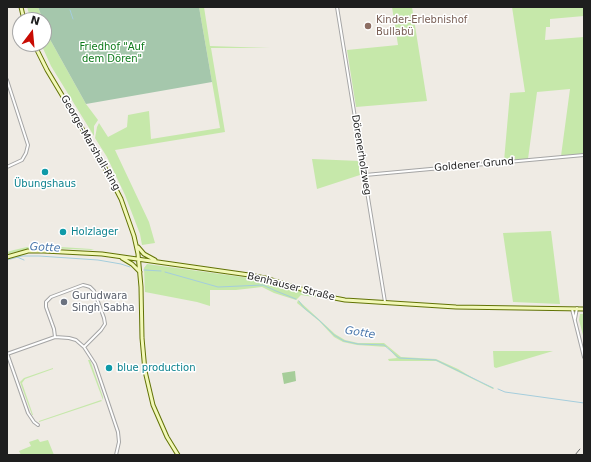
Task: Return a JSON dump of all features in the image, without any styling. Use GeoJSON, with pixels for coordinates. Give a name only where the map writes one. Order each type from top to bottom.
{"type":"FeatureCollection","features":[{"type":"Feature","properties":{"kind":"main road","name":"George-Marshall-Ring"},"geometry":{"type":"LineString","coordinates":[[38,52],[47,70],[111,177],[121,199],[137,246],[139,259],[142,338],[145,371],[153,405],[167,437],[178,455]]}},
{"type":"Feature","properties":{"kind":"main road"},"geometry":{"type":"LineString","coordinates":[[137,246],[146,256],[158,262]]}},
{"type":"Feature","properties":{"kind":"main road","name":"Benhauser Straße"},"geometry":{"type":"LineString","coordinates":[[7,257],[28,251],[44,251],[89,253],[139,259],[260,277],[316,294],[345,300],[493,308],[584,309]]}},
{"type":"Feature","properties":{"kind":"main road"},"geometry":{"type":"LineString","coordinates":[[119,257],[132,264],[140,273]]}},
{"type":"Feature","properties":{"kind":"street","name":"Dörenerholzweg"},"geometry":{"type":"LineString","coordinates":[[337,7],[385,303]]}},
{"type":"Feature","properties":{"kind":"street"},"geometry":{"type":"LineString","coordinates":[[7,80],[28,145],[22,160],[7,167]]}},
{"type":"Feature","properties":{"kind":"street","name":"Goldener Grund"},"geometry":{"type":"LineString","coordinates":[[365,175],[584,155]]}},
{"type":"Feature","properties":{"kind":"street"},"geometry":{"type":"LineString","coordinates":[[55,337],[54,329],[46,307],[46,302],[51,297],[83,285],[90,287],[94,291],[105,324],[84,347]]}},
{"type":"Feature","properties":{"kind":"street"},"geometry":{"type":"LineString","coordinates":[[572,308],[573,316],[583,345],[584,357]]}},
{"type":"Feature","properties":{"kind":"street"},"geometry":{"type":"LineString","coordinates":[[575,319],[577,308]]}},
{"type":"Feature","properties":{"kind":"street"},"geometry":{"type":"LineString","coordinates":[[38,425],[28,413],[7,354],[55,337],[68,337],[76,340],[84,347],[95,364],[118,432],[119,442],[116,455]]}},
{"type":"Feature","properties":{"kind":"green space"},"geometry":{"type":"Polygon","coordinates":[[[27,7],[38,7],[40,12],[29,12],[27,7]]]}},
{"type":"Feature","properties":{"kind":"green space","name":"Friedhof \"Auf dem Dören\""},"geometry":{"type":"Polygon","coordinates":[[[38,7],[199,7],[212,82],[86,104],[52,43],[52,12],[40,12],[38,7]]]}},
{"type":"Feature","properties":{"kind":"green space"},"geometry":{"type":"Polygon","coordinates":[[[199,7],[204,7],[210,46],[270,48],[211,48],[225,132],[115,150],[149,222],[155,243],[142,245],[140,234],[125,195],[107,157],[95,138],[97,127],[99,123],[108,137],[127,127],[128,115],[149,111],[151,139],[220,128],[199,7]]]}},
{"type":"Feature","properties":{"kind":"green space"},"geometry":{"type":"Polygon","coordinates":[[[392,7],[412,7],[427,101],[356,107],[347,50],[398,45],[392,7]]]}},
{"type":"Feature","properties":{"kind":"green space"},"geometry":{"type":"Polygon","coordinates":[[[512,7],[584,7],[584,16],[550,19],[550,27],[546,27],[545,40],[584,37],[584,154],[561,156],[570,89],[537,92],[528,159],[515,160],[514,156],[513,160],[504,161],[510,93],[525,92],[512,7]]]}},
{"type":"Feature","properties":{"kind":"green space"},"geometry":{"type":"Polygon","coordinates":[[[52,43],[86,104],[98,120],[94,126],[94,136],[51,66],[45,52],[52,52],[52,43]]]}},
{"type":"Feature","properties":{"kind":"green space"},"geometry":{"type":"Polygon","coordinates":[[[312,159],[360,161],[363,174],[317,189],[312,159]]]}},
{"type":"Feature","properties":{"kind":"green space"},"geometry":{"type":"Polygon","coordinates":[[[551,231],[560,304],[513,302],[503,233],[551,231]]]}},
{"type":"Feature","properties":{"kind":"green space"},"geometry":{"type":"Polygon","coordinates":[[[46,246],[94,250],[45,248],[27,249],[7,254],[7,252],[27,247],[46,246]]]}},
{"type":"Feature","properties":{"kind":"green space"},"geometry":{"type":"Polygon","coordinates":[[[147,264],[264,280],[320,297],[301,295],[296,300],[274,293],[262,287],[236,290],[210,290],[210,306],[145,292],[144,268],[147,264]]]}},
{"type":"Feature","properties":{"kind":"green space"},"geometry":{"type":"Polygon","coordinates":[[[298,300],[335,334],[345,340],[358,343],[384,343],[401,357],[436,359],[494,388],[493,389],[436,361],[389,361],[388,359],[397,358],[387,347],[357,345],[343,342],[334,337],[319,321],[297,303],[298,300]]]}},
{"type":"Feature","properties":{"kind":"green space"},"geometry":{"type":"Polygon","coordinates":[[[580,314],[584,314],[584,339],[579,320],[580,314]]]}},
{"type":"Feature","properties":{"kind":"green space"},"geometry":{"type":"Polygon","coordinates":[[[493,351],[553,351],[496,368],[494,367],[493,351]]]}},
{"type":"Feature","properties":{"kind":"green space"},"geometry":{"type":"Polygon","coordinates":[[[88,360],[90,360],[103,400],[88,360]]]}},
{"type":"Feature","properties":{"kind":"green space"},"geometry":{"type":"Polygon","coordinates":[[[53,368],[25,379],[22,383],[32,415],[20,382],[24,378],[53,368]]]}},
{"type":"Feature","properties":{"kind":"green space"},"geometry":{"type":"Polygon","coordinates":[[[295,371],[296,381],[284,384],[282,373],[295,371]]]}},
{"type":"Feature","properties":{"kind":"green space"},"geometry":{"type":"Polygon","coordinates":[[[101,400],[102,401],[39,422],[39,421],[101,400]]]}},
{"type":"Feature","properties":{"kind":"green space"},"geometry":{"type":"Polygon","coordinates":[[[38,439],[40,442],[48,440],[54,455],[21,455],[19,451],[31,446],[29,442],[38,439]]]}},
{"type":"Feature","properties":{"kind":"waterway"},"geometry":{"type":"LineString","coordinates":[[70,10],[73,19]]}},
{"type":"Feature","properties":{"kind":"waterway","name":"Gotte"},"geometry":{"type":"LineString","coordinates":[[7,260],[22,256],[39,256],[98,260],[130,267]]}},
{"type":"Feature","properties":{"kind":"waterway","name":"Gotte"},"geometry":{"type":"LineString","coordinates":[[17,257],[24,260]]}},
{"type":"Feature","properties":{"kind":"waterway","name":"Gotte"},"geometry":{"type":"LineString","coordinates":[[144,270],[161,271]]}},
{"type":"Feature","properties":{"kind":"waterway","name":"Gotte"},"geometry":{"type":"LineString","coordinates":[[165,272],[218,287],[263,285],[296,299]]}},
{"type":"Feature","properties":{"kind":"waterway","name":"Gotte"},"geometry":{"type":"LineString","coordinates":[[299,301],[304,308],[334,335],[344,341],[358,344],[384,345],[399,358],[436,360],[493,388]]}},
{"type":"Feature","properties":{"kind":"waterway","name":"Gotte"},"geometry":{"type":"LineString","coordinates":[[498,389],[505,392],[584,403]]}},
{"type":"Feature","properties":{"kind":"railway"},"geometry":{"type":"LineString","coordinates":[[575,455],[584,444]]}},
{"type":"Feature","properties":{"kind":"place","name":"Kinder-Erlebnishof Bullabü"},"geometry":{"type":"Point","coordinates":[368,26]}},
{"type":"Feature","properties":{"kind":"place","name":"Übungshaus"},"geometry":{"type":"Point","coordinates":[45,172]}},
{"type":"Feature","properties":{"kind":"place","name":"Holzlager"},"geometry":{"type":"Point","coordinates":[63,232]}},
{"type":"Feature","properties":{"kind":"place","name":"Gurudwara Singh Sabha"},"geometry":{"type":"Point","coordinates":[64,302]}},
{"type":"Feature","properties":{"kind":"place","name":"blue production"},"geometry":{"type":"Point","coordinates":[109,368]}}]}
